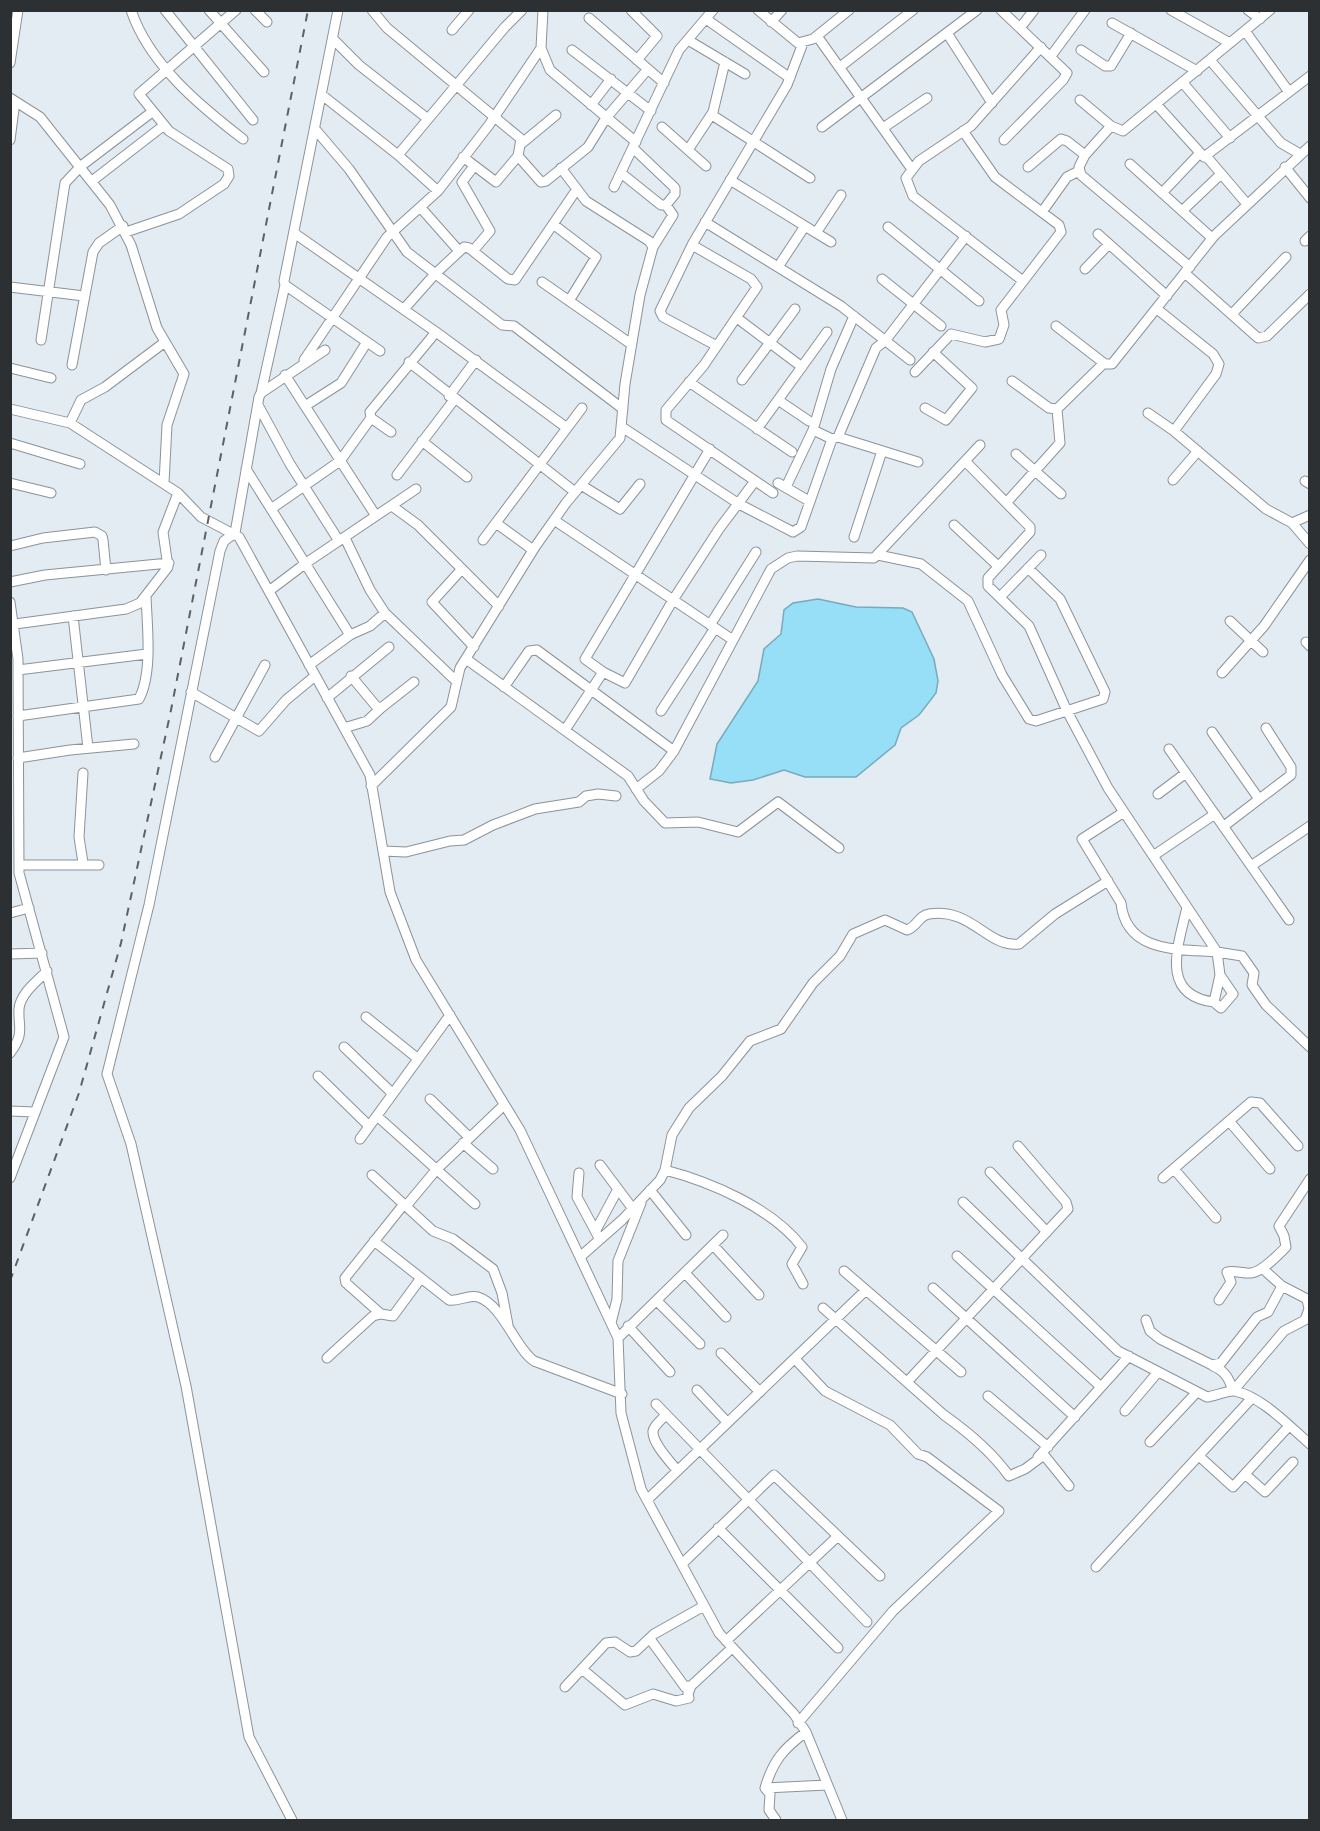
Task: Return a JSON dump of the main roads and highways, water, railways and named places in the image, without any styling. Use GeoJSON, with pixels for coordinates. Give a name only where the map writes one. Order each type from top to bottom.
{"type":"FeatureCollection","features":[{"type":"Feature","properties":{"kind":"water"},"geometry":{"type":"Polygon","coordinates":[[[818,599],[856,607],[903,608],[912,612],[934,659],[938,681],[936,693],[919,715],[901,728],[895,745],[856,777],[805,777],[784,770],[753,780],[731,783],[710,779],[717,744],[758,681],[764,649],[781,634],[784,610],[793,603],[818,599]]]}},
{"type":"Feature","properties":{"kind":"railway"},"geometry":{"type":"LineString","coordinates":[[10,1281],[79,1093],[121,943],[171,710],[308,10]]}}]}
